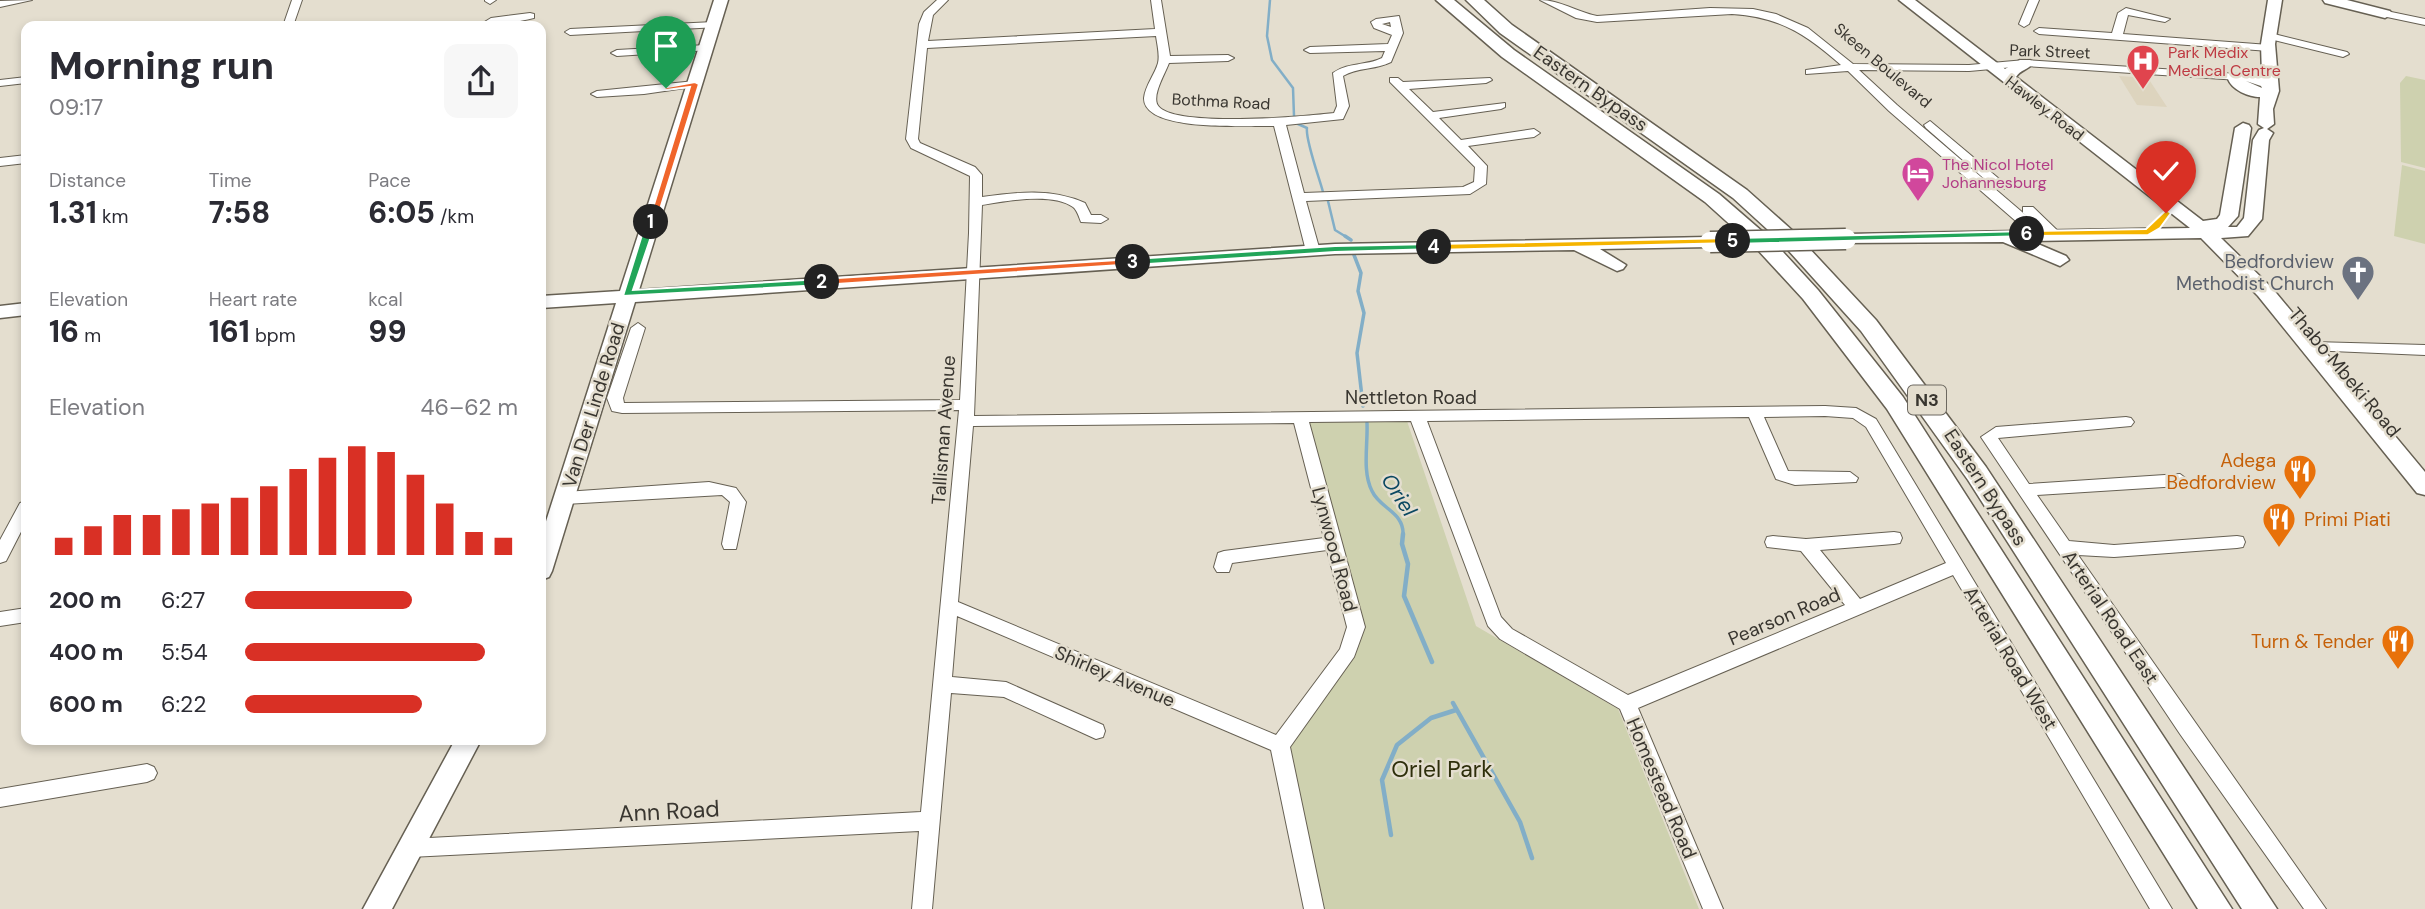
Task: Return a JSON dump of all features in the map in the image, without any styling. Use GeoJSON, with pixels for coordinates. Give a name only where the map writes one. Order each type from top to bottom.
{"type":"FeatureCollection","features":[{"type":"Feature","properties":{"kind":"highway","name":"Eastern Bypass"},"geometry":{"type":"LineString","coordinates":[[1444,0],[1508,54],[1715,201],[1781,264],[1824,311],[1895,403],[2216,909]]}},
{"type":"Feature","properties":{"kind":"highway","name":"Eastern Bypass"},"geometry":{"type":"LineString","coordinates":[[1474,0],[1506,29],[1740,194],[1772,220],[1852,303],[1927,399],[1964,452],[2261,909]]}},
{"type":"Feature","properties":{"kind":"main road","name":"Van Der Linde Road"},"geometry":{"type":"LineString","coordinates":[[547,533],[565,498],[721,0]]}},
{"type":"Feature","properties":{"kind":"main road","name":"Hawley Road"},"geometry":{"type":"LineString","coordinates":[[1906,0],[2214,235]]}},
{"type":"Feature","properties":{"kind":"main road"},"geometry":{"type":"LineString","coordinates":[[2315,0],[2362,9]]}},
{"type":"Feature","properties":{"kind":"main road"},"geometry":{"type":"LineString","coordinates":[[2330,0],[2385,14]]}},
{"type":"Feature","properties":{"kind":"main road"},"geometry":{"type":"LineString","coordinates":[[2214,235],[2227,220],[2265,109],[2252,83],[2268,52],[2274,1]]}},
{"type":"Feature","properties":{"kind":"main road"},"geometry":{"type":"LineString","coordinates":[[2008,79],[2012,70],[2025,63]]}},
{"type":"Feature","properties":{"kind":"main road"},"geometry":{"type":"LineString","coordinates":[[546,302],[627,294],[1312,251],[2046,233],[2148,232],[2214,235],[2250,225],[2261,141],[2257,126]]}},
{"type":"Feature","properties":{"kind":"main road"},"geometry":{"type":"LineString","coordinates":[[2148,232],[2164,218],[2165,199]]}},
{"type":"Feature","properties":{"kind":"main road"},"geometry":{"type":"LineString","coordinates":[[2231,206],[2253,212]]}},
{"type":"Feature","properties":{"kind":"main road"},"geometry":{"type":"LineString","coordinates":[[1993,235],[2017,226],[2018,215]]}},
{"type":"Feature","properties":{"kind":"main road"},"geometry":{"type":"LineString","coordinates":[[1993,235],[2058,256],[2068,242],[2096,234]]}},
{"type":"Feature","properties":{"kind":"main road","name":"Thabo Mbeki Road"},"geometry":{"type":"LineString","coordinates":[[2214,235],[2320,348],[2425,470]]}},
{"type":"Feature","properties":{"kind":"main road"},"geometry":{"type":"LineString","coordinates":[[1574,244],[1617,265]]}},
{"type":"Feature","properties":{"kind":"main road"},"geometry":{"type":"LineString","coordinates":[[0,312],[21,310]]}},
{"type":"Feature","properties":{"kind":"main road","name":"Thabo Mbeki Road"},"geometry":{"type":"LineString","coordinates":[[2320,348],[2354,398],[2425,487]]}},
{"type":"Feature","properties":{"kind":"main road"},"geometry":{"type":"LineString","coordinates":[[377,909],[465,745]]}},
{"type":"Feature","properties":{"kind":"street"},"geometry":{"type":"LineString","coordinates":[[0,4],[27,0]]}},
{"type":"Feature","properties":{"kind":"street"},"geometry":{"type":"LineString","coordinates":[[290,21],[297,0]]}},
{"type":"Feature","properties":{"kind":"street","name":"Tallisman Avenue"},"geometry":{"type":"LineString","coordinates":[[922,909],[967,413],[976,202],[974,172],[930,153],[913,142],[911,134],[921,45],[928,15],[943,0]]}},
{"type":"Feature","properties":{"kind":"street","name":"Bothma Road"},"geometry":{"type":"LineString","coordinates":[[1156,0],[1163,32],[1165,60],[1150,97],[1152,107],[1159,114],[1188,121],[1279,122],[1312,251]]}},
{"type":"Feature","properties":{"kind":"street","name":"Skeen Boulevard"},"geometry":{"type":"LineString","coordinates":[[1545,0],[1597,19],[1629,14],[1701,10],[1747,12],[1780,18],[1801,28],[1855,67],[2046,233]]}},
{"type":"Feature","properties":{"kind":"street"},"geometry":{"type":"LineString","coordinates":[[2024,24],[2034,0]]}},
{"type":"Feature","properties":{"kind":"street"},"geometry":{"type":"LineString","coordinates":[[2322,0],[2425,22]]}},
{"type":"Feature","properties":{"kind":"street"},"geometry":{"type":"LineString","coordinates":[[2117,36],[2123,13],[2126,11],[2165,19]]}},
{"type":"Feature","properties":{"kind":"street"},"geometry":{"type":"LineString","coordinates":[[493,21],[530,16]]}},
{"type":"Feature","properties":{"kind":"street"},"geometry":{"type":"LineString","coordinates":[[570,32],[714,25]]}},
{"type":"Feature","properties":{"kind":"street"},"geometry":{"type":"LineString","coordinates":[[2039,30],[2268,52],[2343,54]]}},
{"type":"Feature","properties":{"kind":"street"},"geometry":{"type":"LineString","coordinates":[[921,45],[1163,32]]}},
{"type":"Feature","properties":{"kind":"street"},"geometry":{"type":"LineString","coordinates":[[1279,122],[1339,116],[1343,106],[1337,75],[1348,68],[1381,64],[1387,60],[1398,33]]}},
{"type":"Feature","properties":{"kind":"street"},"geometry":{"type":"LineString","coordinates":[[1310,50],[1393,47]]}},
{"type":"Feature","properties":{"kind":"street"},"geometry":{"type":"LineString","coordinates":[[617,53],[706,48]]}},
{"type":"Feature","properties":{"kind":"street"},"geometry":{"type":"LineString","coordinates":[[1165,60],[1228,58]]}},
{"type":"Feature","properties":{"kind":"street","name":"Park Street"},"geometry":{"type":"LineString","coordinates":[[1810,72],[1855,67],[1969,68],[2025,63],[2208,77],[2252,83]]}},
{"type":"Feature","properties":{"kind":"street"},"geometry":{"type":"LineString","coordinates":[[1298,197],[1471,190],[1480,184],[1481,166],[1397,83],[1486,80]]}},
{"type":"Feature","properties":{"kind":"street"},"geometry":{"type":"LineString","coordinates":[[0,83],[21,81]]}},
{"type":"Feature","properties":{"kind":"street"},"geometry":{"type":"LineString","coordinates":[[597,93],[644,91],[695,84]]}},
{"type":"Feature","properties":{"kind":"street"},"geometry":{"type":"LineString","coordinates":[[1428,116],[1501,105]]}},
{"type":"Feature","properties":{"kind":"street","name":"Skeen Boulevard"},"geometry":{"type":"LineString","coordinates":[[1913,118],[2018,215],[2046,233]]}},
{"type":"Feature","properties":{"kind":"street"},"geometry":{"type":"LineString","coordinates":[[1458,144],[1534,133]]}},
{"type":"Feature","properties":{"kind":"street"},"geometry":{"type":"LineString","coordinates":[[0,162],[21,160]]}},
{"type":"Feature","properties":{"kind":"street"},"geometry":{"type":"LineString","coordinates":[[976,202],[1037,197],[1063,198],[1080,205],[1086,219],[1101,219]]}},
{"type":"Feature","properties":{"kind":"street","name":"Nettleton Road"},"geometry":{"type":"LineString","coordinates":[[638,328],[615,398],[617,407],[1300,416],[1856,413]]}},
{"type":"Feature","properties":{"kind":"street"},"geometry":{"type":"LineString","coordinates":[[2320,348],[2425,350]]}},
{"type":"Feature","properties":{"kind":"street"},"geometry":{"type":"LineString","coordinates":[[1754,412],[1782,475],[1795,479],[1850,478]]}},
{"type":"Feature","properties":{"kind":"street","name":"Arterial Road West"},"geometry":{"type":"LineString","coordinates":[[1856,413],[1871,424],[2162,909]]}},
{"type":"Feature","properties":{"kind":"street","name":"Lynwood Road"},"geometry":{"type":"LineString","coordinates":[[1280,745],[1348,652],[1356,627],[1300,416]]}},
{"type":"Feature","properties":{"kind":"street","name":"Homestead Road"},"geometry":{"type":"LineString","coordinates":[[1417,416],[1494,621],[1506,634],[1627,704],[1713,909]]}},
{"type":"Feature","properties":{"kind":"street","name":"Arterial Road East"},"geometry":{"type":"LineString","coordinates":[[2126,422],[1991,433],[1991,441],[2316,909]]}},
{"type":"Feature","properties":{"kind":"street"},"geometry":{"type":"LineString","coordinates":[[2025,490],[2180,480]]}},
{"type":"Feature","properties":{"kind":"street"},"geometry":{"type":"LineString","coordinates":[[565,498],[709,488],[726,490],[733,493],[738,502],[730,544]]}},
{"type":"Feature","properties":{"kind":"street"},"geometry":{"type":"LineString","coordinates":[[0,556],[21,516]]}},
{"type":"Feature","properties":{"kind":"street"},"geometry":{"type":"LineString","coordinates":[[1773,542],[1806,545],[1894,538]]}},
{"type":"Feature","properties":{"kind":"street"},"geometry":{"type":"LineString","coordinates":[[2063,547],[2114,551],[2237,542]]}},
{"type":"Feature","properties":{"kind":"street"},"geometry":{"type":"LineString","coordinates":[[1223,567],[1224,558],[1232,556],[1334,543]]}},
{"type":"Feature","properties":{"kind":"street"},"geometry":{"type":"LineString","coordinates":[[1806,545],[1857,608]]}},
{"type":"Feature","properties":{"kind":"street","name":"Pearson Road"},"geometry":{"type":"LineString","coordinates":[[1627,704],[1957,566]]}},
{"type":"Feature","properties":{"kind":"street","name":"Shirley Avenue"},"geometry":{"type":"LineString","coordinates":[[950,606],[1280,745]]}},
{"type":"Feature","properties":{"kind":"street"},"geometry":{"type":"LineString","coordinates":[[0,619],[21,616]]}},
{"type":"Feature","properties":{"kind":"street"},"geometry":{"type":"LineString","coordinates":[[944,685],[972,685],[1006,690],[1096,731]]}},
{"type":"Feature","properties":{"kind":"street"},"geometry":{"type":"LineString","coordinates":[[1280,745],[1314,909]]}},
{"type":"Feature","properties":{"kind":"street"},"geometry":{"type":"LineString","coordinates":[[0,798],[147,773]]}},
{"type":"Feature","properties":{"kind":"street","name":"Ann Road"},"geometry":{"type":"LineString","coordinates":[[410,848],[931,821]]}},
{"type":"Feature","properties":{"kind":"shaded area","name":"Park Medix Medical Centre"},"geometry":{"type":"Polygon","coordinates":[[[2119,76],[2148,78],[2167,107],[2137,105],[2119,76]]]}},
{"type":"Feature","properties":{"kind":"green space"},"geometry":{"type":"Polygon","coordinates":[[[2406,76],[2425,80],[2425,168],[2401,162],[2400,83],[2406,76]]]}},
{"type":"Feature","properties":{"kind":"green space"},"geometry":{"type":"Polygon","coordinates":[[[2402,165],[2425,171],[2425,244],[2394,236],[2402,165]]]}},
{"type":"Feature","properties":{"kind":"green space","name":"Oriel Park"},"geometry":{"type":"Polygon","coordinates":[[[1306,419],[1407,421],[1476,626],[1618,709],[1699,909],[1325,909],[1289,746],[1364,632],[1306,419]]]}},
{"type":"Feature","properties":{"kind":"waterway","name":"Oriel"},"geometry":{"type":"LineString","coordinates":[[1270,0],[1267,36],[1272,60],[1293,88],[1294,116]]}},
{"type":"Feature","properties":{"kind":"waterway","name":"Oriel"},"geometry":{"type":"LineString","coordinates":[[1298,124],[1307,128],[1310,149],[1323,192]]}},
{"type":"Feature","properties":{"kind":"waterway"},"geometry":{"type":"LineString","coordinates":[[1328,201],[1335,230],[1348,238]]}},
{"type":"Feature","properties":{"kind":"waterway","name":"Oriel"},"geometry":{"type":"LineString","coordinates":[[1354,255],[1361,273],[1358,291],[1364,313],[1357,353],[1363,406]]}},
{"type":"Feature","properties":{"kind":"waterway","name":"Oriel"},"geometry":{"type":"LineString","coordinates":[[1367,423],[1366,467],[1369,483],[1380,502],[1400,521],[1403,534]]}},
{"type":"Feature","properties":{"kind":"waterway","name":"Oriel"},"geometry":{"type":"LineString","coordinates":[[1403,534],[1402,544],[1408,564],[1404,596],[1432,662]]}},
{"type":"Feature","properties":{"kind":"waterway"},"geometry":{"type":"LineString","coordinates":[[1453,703],[1520,822],[1532,858]]}},
{"type":"Feature","properties":{"kind":"waterway"},"geometry":{"type":"LineString","coordinates":[[1391,835],[1382,780],[1397,745],[1431,718],[1456,710]]}},
{"type":"Feature","properties":{"kind":"place","name":"Park Medix Medical Centre"},"geometry":{"type":"Point","coordinates":[2143,91]}},
{"type":"Feature","properties":{"kind":"place","name":"The Nicol Hotel Johannesburg"},"geometry":{"type":"Point","coordinates":[1918,203]}},
{"type":"Feature","properties":{"kind":"place","name":"Bedfordview Methodist Church"},"geometry":{"type":"Point","coordinates":[2358,302]}},
{"type":"Feature","properties":{"kind":"place","name":"Adega Bedfordview"},"geometry":{"type":"Point","coordinates":[2300,501]}},
{"type":"Feature","properties":{"kind":"place","name":"Primi Piati"},"geometry":{"type":"Point","coordinates":[2279,549]}},
{"type":"Feature","properties":{"kind":"place","name":"Turn & Tender"},"geometry":{"type":"Point","coordinates":[2398,671]}},
{"type":"Feature","properties":{"kind":"route"},"geometry":{"type":"LineString","coordinates":[[666,88],[695,84],[627,294],[1335,249],[2148,232],[2157,226],[2166,213]]}}]}
